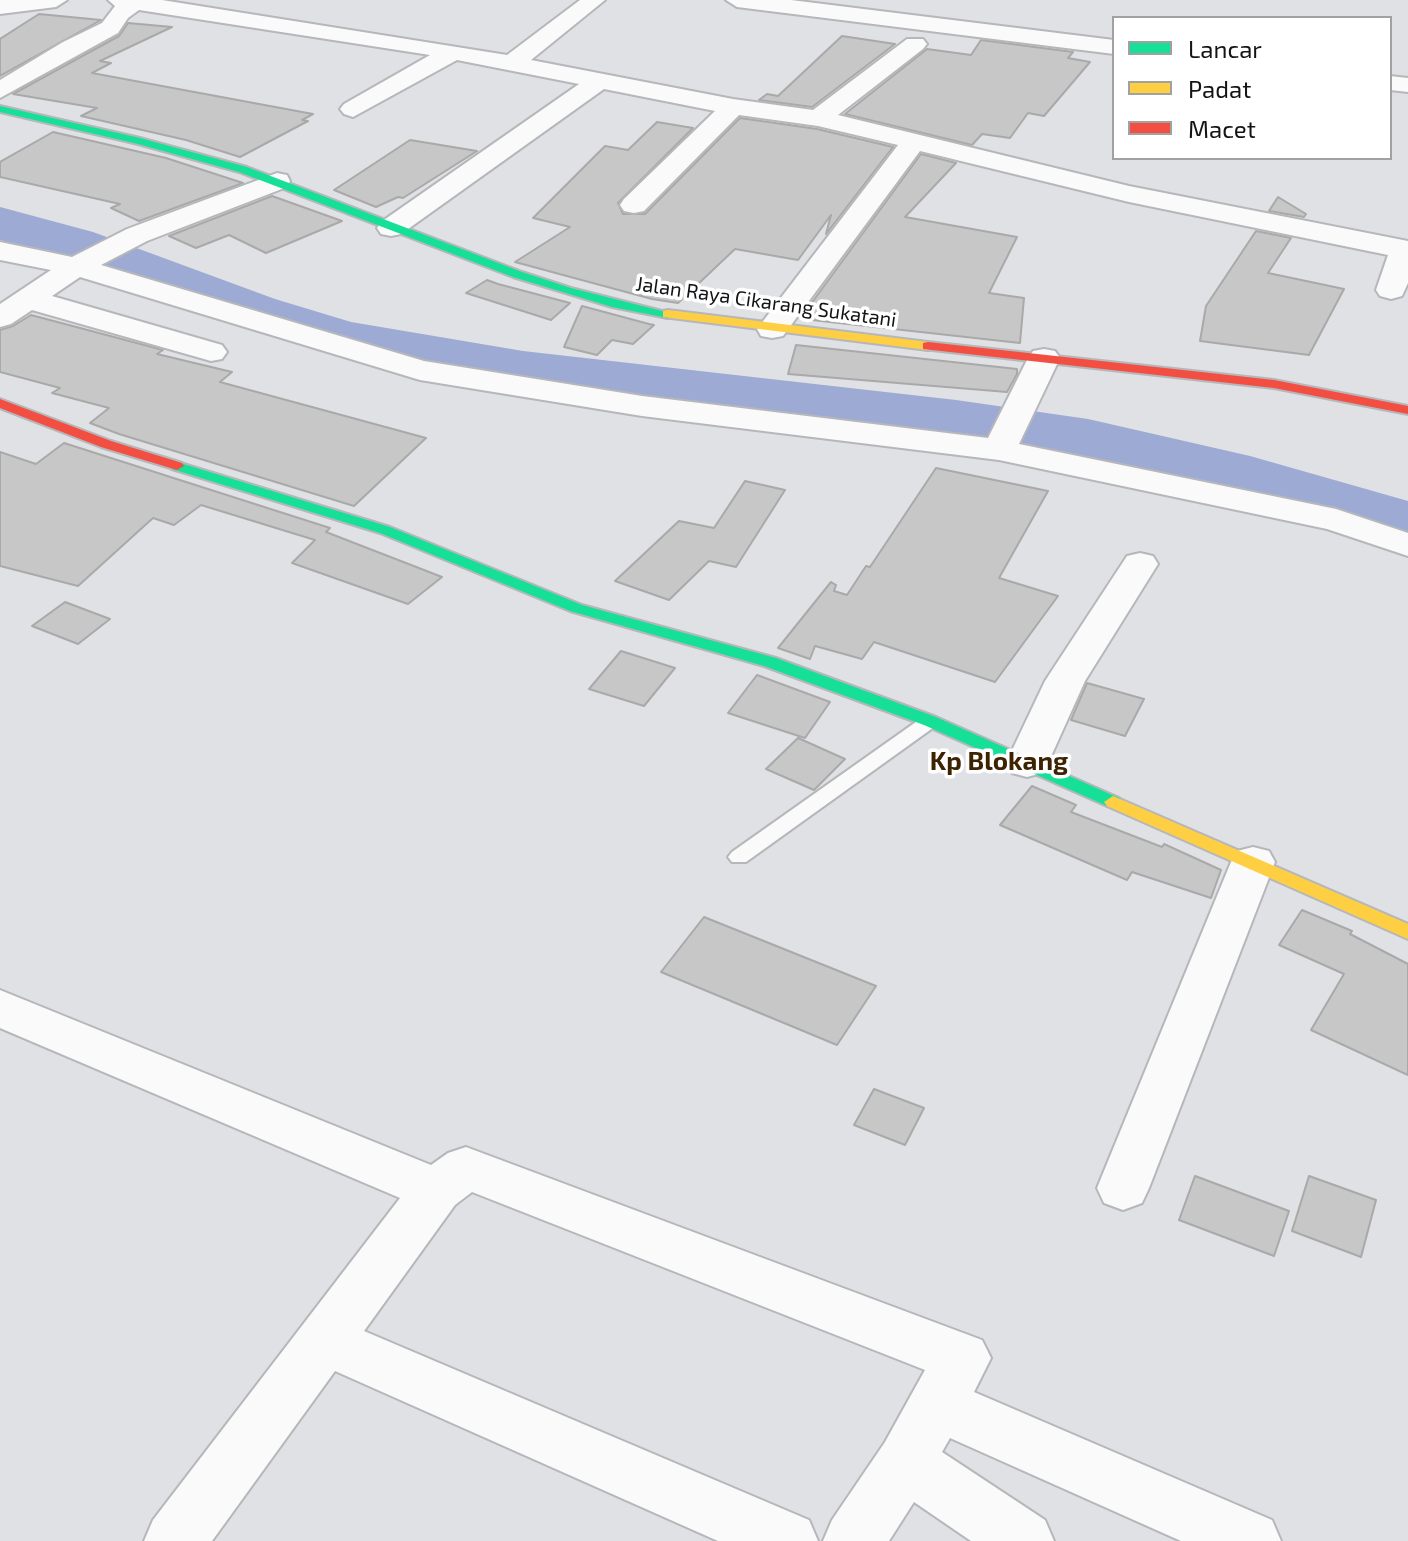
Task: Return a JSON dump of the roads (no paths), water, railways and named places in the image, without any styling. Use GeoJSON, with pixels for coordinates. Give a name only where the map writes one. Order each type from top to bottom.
{"type":"FeatureCollection","features":[{"type":"Feature","properties":{"kind":"main road","name":"Jalan Raya Cikarang Sukatani"},"geometry":{"type":"LineString","coordinates":[[0,109],[175,149],[277,181],[510,274],[650,311],[772,329],[1274,384],[1408,410]]}},
{"type":"Feature","properties":{"kind":"main road"},"geometry":{"type":"LineString","coordinates":[[0,403],[106,444],[385,530],[576,608],[770,662],[930,721],[1408,932]]}},
{"type":"Feature","properties":{"kind":"street"},"geometry":{"type":"LineString","coordinates":[[3,10],[56,0]]}},
{"type":"Feature","properties":{"kind":"street"},"geometry":{"type":"LineString","coordinates":[[512,63],[594,0]]}},
{"type":"Feature","properties":{"kind":"street"},"geometry":{"type":"LineString","coordinates":[[737,0],[1112,47]]}},
{"type":"Feature","properties":{"kind":"street"},"geometry":{"type":"LineString","coordinates":[[0,91],[71,47],[110,28],[127,1],[453,52],[733,107],[818,118],[1129,194],[1406,250],[1391,290]]}},
{"type":"Feature","properties":{"kind":"street"},"geometry":{"type":"LineString","coordinates":[[818,118],[915,44]]}},
{"type":"Feature","properties":{"kind":"street"},"geometry":{"type":"LineString","coordinates":[[353,109],[453,52]]}},
{"type":"Feature","properties":{"kind":"street"},"geometry":{"type":"LineString","coordinates":[[391,228],[599,81]]}},
{"type":"Feature","properties":{"kind":"street"},"geometry":{"type":"LineString","coordinates":[[634,205],[733,107]]}},
{"type":"Feature","properties":{"kind":"street"},"geometry":{"type":"LineString","coordinates":[[772,329],[915,140]]}},
{"type":"Feature","properties":{"kind":"street"},"geometry":{"type":"LineString","coordinates":[[0,318],[80,265],[137,235],[277,181]]}},
{"type":"Feature","properties":{"kind":"street"},"geometry":{"type":"LineString","coordinates":[[0,251],[80,265],[420,370],[642,406],[1002,445],[1336,520],[1408,545]]}},
{"type":"Feature","properties":{"kind":"street"},"geometry":{"type":"LineString","coordinates":[[28,299],[211,352]]}},
{"type":"Feature","properties":{"kind":"street"},"geometry":{"type":"LineString","coordinates":[[1002,445],[1044,358]]}},
{"type":"Feature","properties":{"kind":"street"},"geometry":{"type":"LineString","coordinates":[[1027,763],[1065,681],[1140,564]]}},
{"type":"Feature","properties":{"kind":"street"},"geometry":{"type":"LineString","coordinates":[[1123,1188],[1253,862]]}},
{"type":"Feature","properties":{"kind":"street"},"geometry":{"type":"LineString","coordinates":[[0,1008],[436,1190]]}},
{"type":"Feature","properties":{"kind":"street"},"geometry":{"type":"LineString","coordinates":[[175,1541],[436,1190],[466,1168],[962,1358],[906,1462],[854,1541]]}},
{"type":"Feature","properties":{"kind":"street"},"geometry":{"type":"LineString","coordinates":[[324,1340],[787,1541]]}},
{"type":"Feature","properties":{"kind":"street"},"geometry":{"type":"LineString","coordinates":[[937,1404],[1250,1541]]}},
{"type":"Feature","properties":{"kind":"street"},"geometry":{"type":"LineString","coordinates":[[906,1462],[1023,1541]]}},
{"type":"Feature","properties":{"kind":"lane"},"geometry":{"type":"LineString","coordinates":[[739,857],[930,721]]}},
{"type":"Feature","properties":{"kind":"waterway"},"geometry":{"type":"LineString","coordinates":[[0,223],[129,263],[286,322],[351,340],[523,370],[1042,431],[1135,448],[1226,470],[1408,523]]}},
{"type":"Feature","properties":{"kind":"district","name":"Kp Blokang"},"geometry":{"type":"Point","coordinates":[999,761]}}]}
